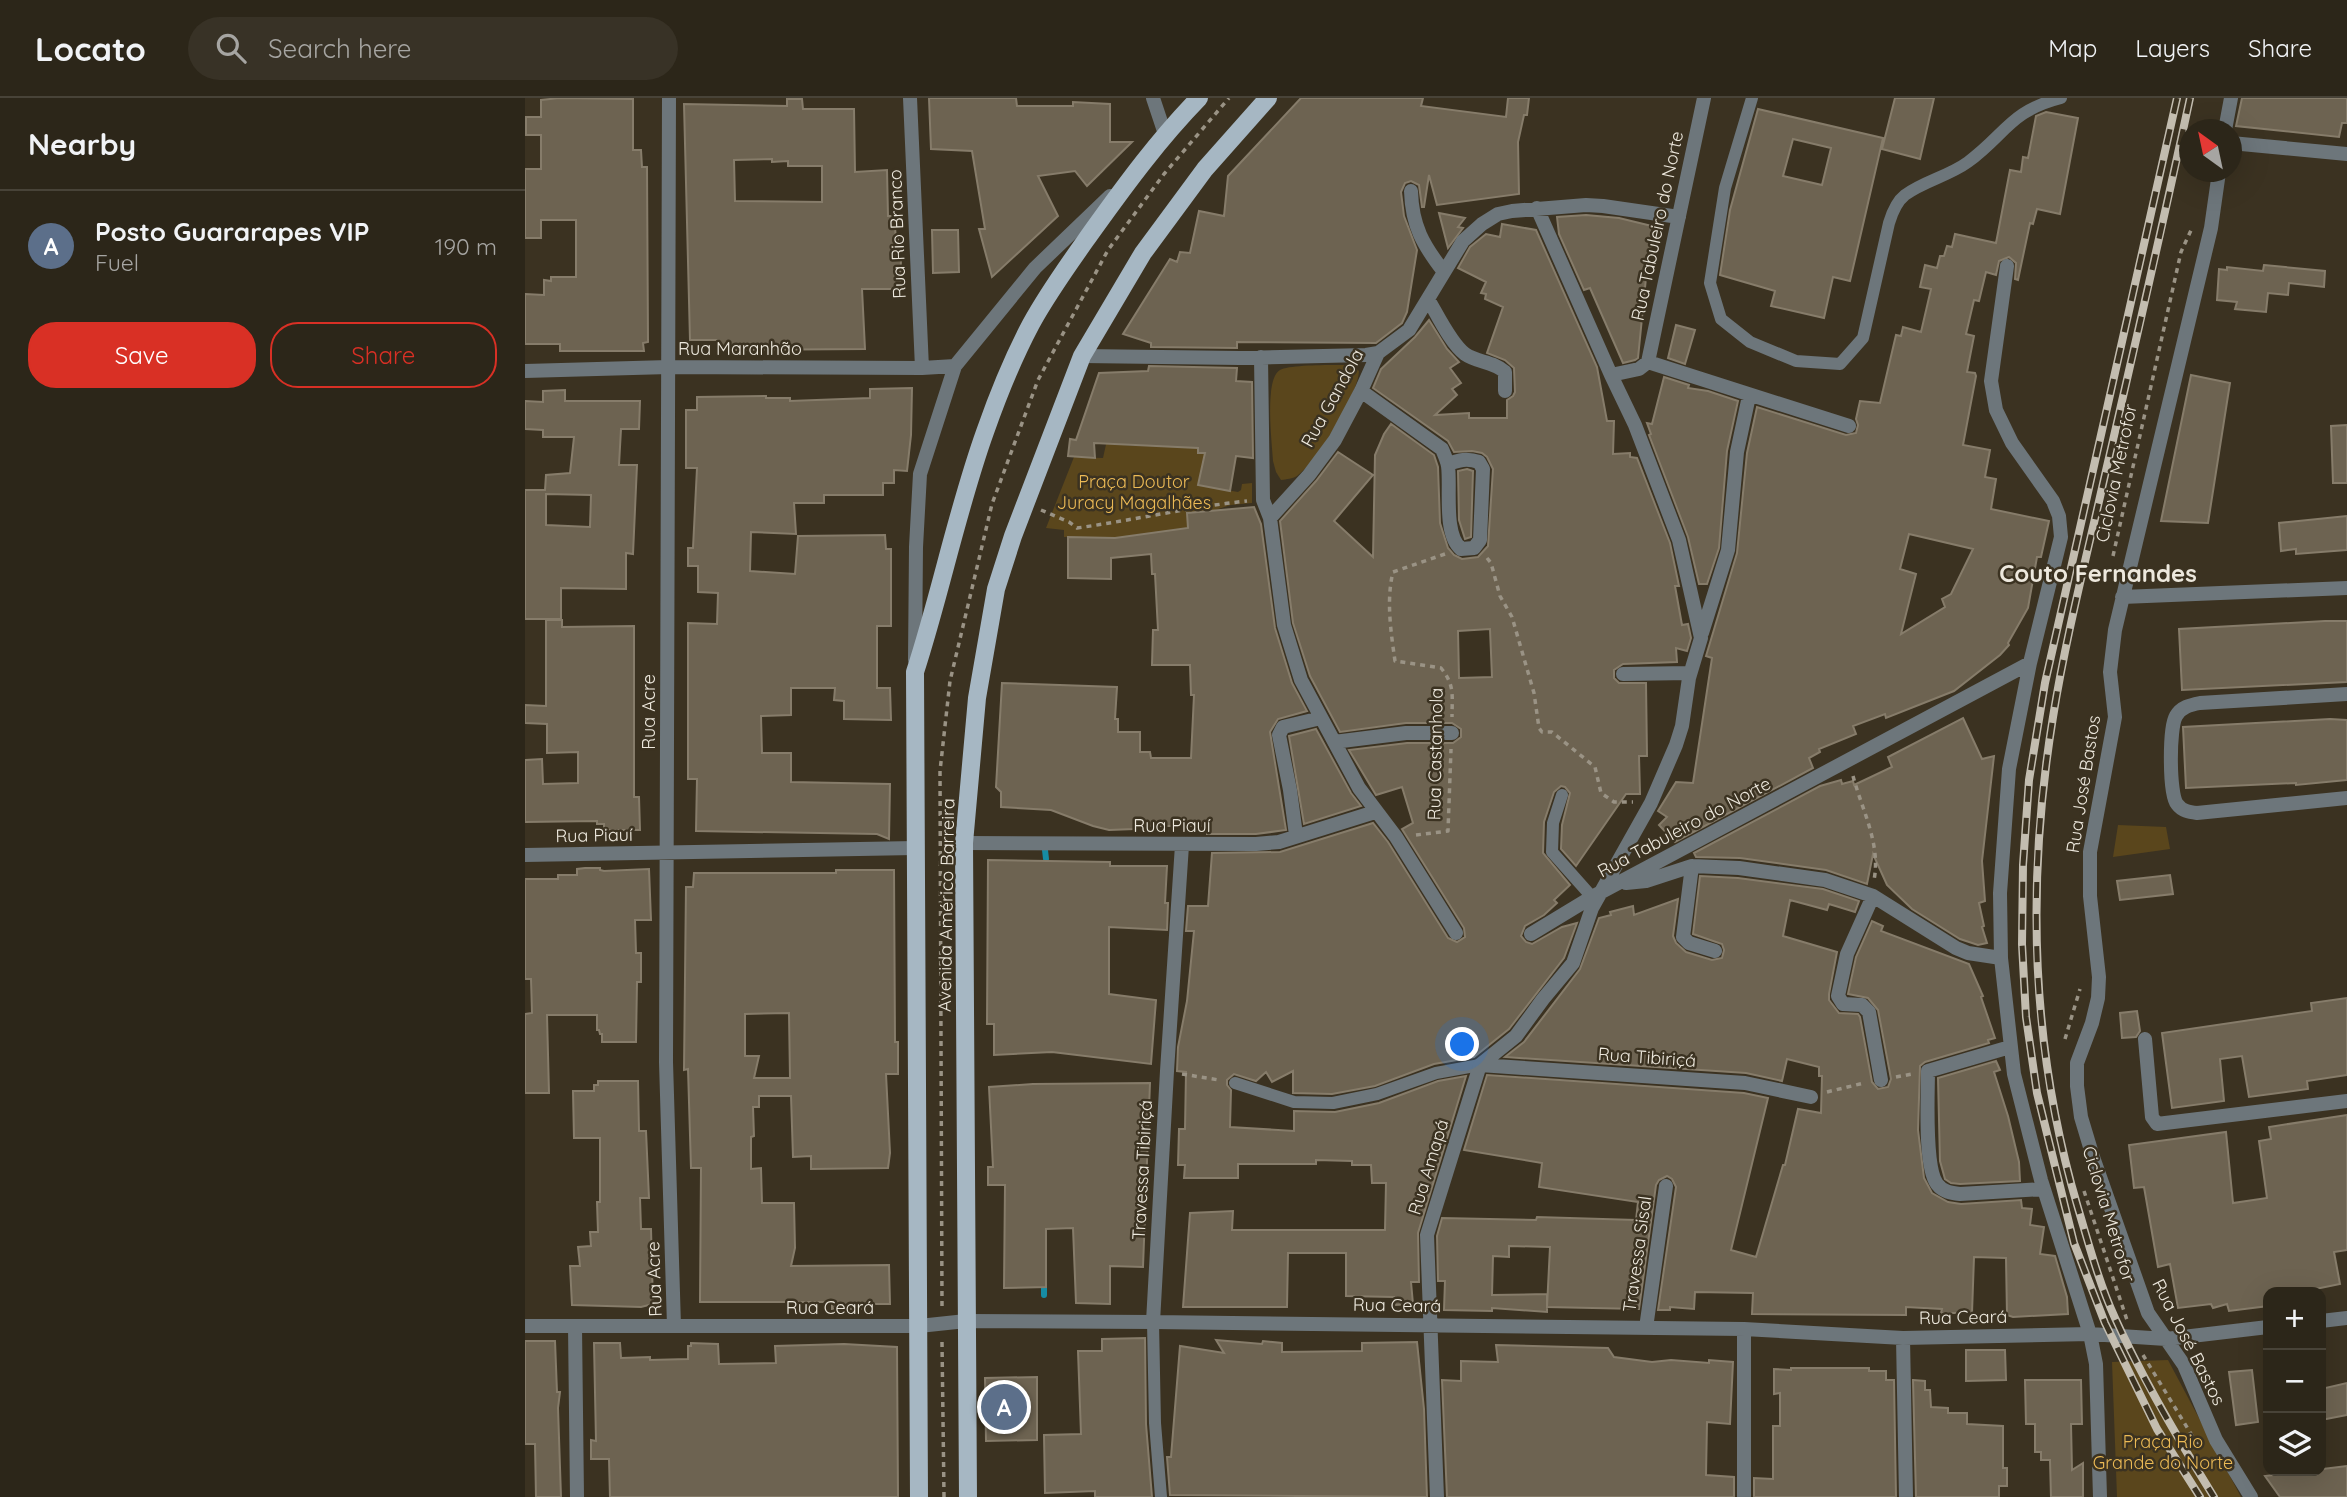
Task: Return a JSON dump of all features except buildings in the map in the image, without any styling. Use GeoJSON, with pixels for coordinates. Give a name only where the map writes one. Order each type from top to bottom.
{"type":"FeatureCollection","features":[{"type":"Feature","properties":{"kind":"main road","name":"Avenida Américo Barreira"},"geometry":{"type":"LineString","coordinates":[[919,1497],[915,672],[985,432],[1031,324],[1059,277],[1131,176],[1199,98]]}},
{"type":"Feature","properties":{"kind":"main road","name":"Avenida Américo Barreira"},"geometry":{"type":"LineString","coordinates":[[968,1497],[964,843],[977,698],[996,589],[1025,503],[1082,356],[1143,253],[1205,169],[1268,98]]}},
{"type":"Feature","properties":{"kind":"street","name":"Rua Acre"},"geometry":{"type":"LineString","coordinates":[[669,98],[666,1062],[674,1326]]}},
{"type":"Feature","properties":{"kind":"street","name":"Rua Rio Branco"},"geometry":{"type":"LineString","coordinates":[[911,98],[922,368]]}},
{"type":"Feature","properties":{"kind":"street"},"geometry":{"type":"LineString","coordinates":[[1153,98],[1165,134]]}},
{"type":"Feature","properties":{"kind":"street","name":"Rua Tabuleiro do Norte"},"geometry":{"type":"LineString","coordinates":[[1649,362],[1704,98]]}},
{"type":"Feature","properties":{"kind":"street"},"geometry":{"type":"LineString","coordinates":[[2227,119],[2231,98]]}},
{"type":"Feature","properties":{"kind":"street"},"geometry":{"type":"LineString","coordinates":[[2242,144],[2347,154]]}},
{"type":"Feature","properties":{"kind":"street","name":"Avenida Américo Barreira"},"geometry":{"type":"LineString","coordinates":[[915,672],[916,547],[920,474],[955,366],[1035,268],[1131,176]]}},
{"type":"Feature","properties":{"kind":"street","name":"Rua José Bastos"},"geometry":{"type":"LineString","coordinates":[[2218,182],[2211,228],[2115,630],[2110,672],[2115,717],[2090,852],[2090,896],[2099,977],[2098,998],[2077,1063],[2077,1086],[2081,1117],[2093,1157],[2148,1313],[2184,1366],[2217,1440],[2251,1497]]}},
{"type":"Feature","properties":{"kind":"street"},"geometry":{"type":"LineString","coordinates":[[1411,191],[1415,225],[1444,272]]}},
{"type":"Feature","properties":{"kind":"street","name":"Rua Gandola"},"geometry":{"type":"LineString","coordinates":[[1270,518],[1309,475],[1328,449],[1361,391],[1378,353],[1409,330],[1463,241],[1482,223],[1498,214],[1537,208],[1603,206],[1679,217]]}},
{"type":"Feature","properties":{"kind":"street"},"geometry":{"type":"LineString","coordinates":[[1537,208],[1635,425],[1679,540],[1701,638]]}},
{"type":"Feature","properties":{"kind":"street"},"geometry":{"type":"LineString","coordinates":[[2007,266],[1991,381],[1996,410],[2012,443],[2053,501],[2059,516],[2061,537],[2009,769],[2000,892],[2001,958],[2014,1074],[2043,1189],[2096,1364],[2099,1497]]}},
{"type":"Feature","properties":{"kind":"street"},"geometry":{"type":"LineString","coordinates":[[1428,299],[1446,330],[1466,355],[1498,365],[1505,372],[1505,391]]}},
{"type":"Feature","properties":{"kind":"street"},"geometry":{"type":"LineString","coordinates":[[1082,356],[1261,357],[1378,353]]}},
{"type":"Feature","properties":{"kind":"street"},"geometry":{"type":"LineString","coordinates":[[1261,357],[1263,500],[1270,518],[1284,625],[1301,680],[1375,812],[1396,837],[1456,933]]}},
{"type":"Feature","properties":{"kind":"street"},"geometry":{"type":"LineString","coordinates":[[1611,375],[1639,369],[1649,362],[1849,426]]}},
{"type":"Feature","properties":{"kind":"street","name":"Rua Maranhão"},"geometry":{"type":"LineString","coordinates":[[525,370],[955,366]]}},
{"type":"Feature","properties":{"kind":"street"},"geometry":{"type":"LineString","coordinates":[[1361,391],[1442,449],[1448,464],[1448,500],[1455,543],[1471,547],[1481,527],[1483,469],[1479,462],[1472,460],[1461,459],[1448,464]]}},
{"type":"Feature","properties":{"kind":"street","name":"Rua Tabuleiro do Norte"},"geometry":{"type":"LineString","coordinates":[[1596,895],[1651,803],[1676,746],[1682,726],[1690,673],[1728,550],[1731,495],[1749,396]]}},
{"type":"Feature","properties":{"kind":"street"},"geometry":{"type":"LineString","coordinates":[[2122,597],[2347,588]]}},
{"type":"Feature","properties":{"kind":"street","name":"Rua Tabuleiro do Norte"},"geometry":{"type":"LineString","coordinates":[[1596,895],[2031,663]]}},
{"type":"Feature","properties":{"kind":"street"},"geometry":{"type":"LineString","coordinates":[[1623,674],[1690,673]]}},
{"type":"Feature","properties":{"kind":"street"},"geometry":{"type":"LineString","coordinates":[[2347,694],[2185,706],[2176,714],[2172,726],[2172,790],[2176,803],[2186,811],[2197,813],[2347,798]]}},
{"type":"Feature","properties":{"kind":"street"},"geometry":{"type":"LineString","coordinates":[[1296,835],[1279,736],[1283,727],[1321,718]]}},
{"type":"Feature","properties":{"kind":"street"},"geometry":{"type":"LineString","coordinates":[[1334,742],[1406,733],[1452,733]]}},
{"type":"Feature","properties":{"kind":"street","name":"Rua Piauí"},"geometry":{"type":"LineString","coordinates":[[964,843],[1256,844],[1279,842],[1375,812]]}},
{"type":"Feature","properties":{"kind":"street","name":"Travessa Tibiriçá"},"geometry":{"type":"LineString","coordinates":[[1153,1322],[1182,845]]}},
{"type":"Feature","properties":{"kind":"street","name":"Rua Piauí"},"geometry":{"type":"LineString","coordinates":[[525,855],[915,848]]}},
{"type":"Feature","properties":{"kind":"street"},"geometry":{"type":"LineString","coordinates":[[1618,884],[1646,881],[1692,866],[1789,874],[1825,880],[1873,896],[1956,948],[1968,953],[2001,958]]}},
{"type":"Feature","properties":{"kind":"street"},"geometry":{"type":"LineString","coordinates":[[1692,866],[1683,937],[1689,943],[1715,951]]}},
{"type":"Feature","properties":{"kind":"street"},"geometry":{"type":"LineString","coordinates":[[1531,934],[1596,895]]}},
{"type":"Feature","properties":{"kind":"street"},"geometry":{"type":"LineString","coordinates":[[1480,1065],[1516,1036],[1573,964],[1596,895]]}},
{"type":"Feature","properties":{"kind":"street"},"geometry":{"type":"LineString","coordinates":[[1873,896],[1847,954],[1838,996],[1843,1004],[1862,1005],[1869,1012],[1881,1080]]}},
{"type":"Feature","properties":{"kind":"street"},"geometry":{"type":"LineString","coordinates":[[2145,1039],[2152,1117],[2157,1124],[2347,1101]]}},
{"type":"Feature","properties":{"kind":"street"},"geometry":{"type":"LineString","coordinates":[[2010,1047],[1928,1071],[1930,1166],[1933,1178],[1942,1190],[1960,1194],[2043,1189]]}},
{"type":"Feature","properties":{"kind":"street","name":"Rua Tibiriçá"},"geometry":{"type":"LineString","coordinates":[[1480,1065],[1745,1083],[1811,1097]]}},
{"type":"Feature","properties":{"kind":"street","name":"Rua Amapá"},"geometry":{"type":"LineString","coordinates":[[1437,1497],[1427,1235],[1480,1065]]}},
{"type":"Feature","properties":{"kind":"street","name":"Travessa Sisal"},"geometry":{"type":"LineString","coordinates":[[1646,1328],[1666,1186]]}},
{"type":"Feature","properties":{"kind":"street"},"geometry":{"type":"LineString","coordinates":[[2326,1320],[2347,1318]]}},
{"type":"Feature","properties":{"kind":"street","name":"Rua Ceará"},"geometry":{"type":"LineString","coordinates":[[525,1326],[919,1326],[966,1321],[1153,1322],[1744,1329],[1903,1338],[2089,1334],[2166,1339],[2263,1328]]}},
{"type":"Feature","properties":{"kind":"street"},"geometry":{"type":"LineString","coordinates":[[575,1326],[577,1497]]}},
{"type":"Feature","properties":{"kind":"street"},"geometry":{"type":"LineString","coordinates":[[1744,1329],[1744,1497]]}},
{"type":"Feature","properties":{"kind":"street"},"geometry":{"type":"LineString","coordinates":[[1903,1338],[1906,1497]]}},
{"type":"Feature","properties":{"kind":"lane"},"geometry":{"type":"LineString","coordinates":[[1752,98],[1725,188],[1710,283],[1721,319],[1750,342],[1796,361],[1840,364],[1863,338],[1888,223],[1904,196],[1968,162],[2014,119],[2037,104],[2061,98]]}},
{"type":"Feature","properties":{"kind":"lane"},"geometry":{"type":"LineString","coordinates":[[1562,795],[1553,823],[1552,852],[1596,895]]}},
{"type":"Feature","properties":{"kind":"lane"},"geometry":{"type":"LineString","coordinates":[[1235,1083],[1294,1102],[1333,1103],[1377,1094],[1436,1073],[1480,1065]]}},
{"type":"Feature","properties":{"kind":"lane","name":"Travessa Tibiriçá"},"geometry":{"type":"LineString","coordinates":[[1153,1322],[1155,1423],[1161,1497]]}},
{"type":"Feature","properties":{"kind":"path","name":"Avenida Américo Barreira"},"geometry":{"type":"LineString","coordinates":[[944,1497],[940,771],[952,675],[992,504],[1038,380],[1108,250],[1164,174],[1229,98]]}},
{"type":"Feature","properties":{"kind":"path","name":"Ciclovia Metrofor"},"geometry":{"type":"LineString","coordinates":[[2111,565],[2181,251],[2197,217]]}},
{"type":"Feature","properties":{"kind":"path"},"geometry":{"type":"LineString","coordinates":[[1025,503],[1077,528],[1208,506],[1263,500]]}},
{"type":"Feature","properties":{"kind":"path"},"geometry":{"type":"LineString","coordinates":[[1471,547],[1491,563],[1500,596],[1512,617],[1534,693],[1539,728],[1542,732],[1552,732],[1595,767],[1601,793],[1614,802],[1651,803]]}},
{"type":"Feature","properties":{"kind":"path","name":"Rua Castanhola"},"geometry":{"type":"LineString","coordinates":[[1396,837],[1448,831],[1452,682],[1441,668],[1395,661],[1391,635],[1392,572],[1471,547]]}},
{"type":"Feature","properties":{"kind":"path"},"geometry":{"type":"LineString","coordinates":[[1848,761],[1876,847],[1873,896]]}},
{"type":"Feature","properties":{"kind":"path"},"geometry":{"type":"LineString","coordinates":[[2063,1050],[2081,987]]}},
{"type":"Feature","properties":{"kind":"path"},"geometry":{"type":"LineString","coordinates":[[1167,1071],[1235,1083]]}},
{"type":"Feature","properties":{"kind":"path","name":"Ciclovia Metrofor"},"geometry":{"type":"LineString","coordinates":[[2083,1188],[2133,1338],[2206,1457]]}},
{"type":"Feature","properties":{"kind":"green space"},"geometry":{"type":"Polygon","coordinates":[[[1352,365],[1359,371],[1357,382],[1335,427],[1305,468],[1295,477],[1281,480],[1273,461],[1271,427],[1270,398],[1275,376],[1285,368],[1352,365]]]}},
{"type":"Feature","properties":{"kind":"green space","name":"Praça Doutor Juracy Magalhães"},"geometry":{"type":"Polygon","coordinates":[[[1107,440],[1124,441],[1124,445],[1137,446],[1138,441],[1177,445],[1178,448],[1198,448],[1198,453],[1205,453],[1198,485],[1238,492],[1242,484],[1252,483],[1252,503],[1231,505],[1202,514],[1188,513],[1188,528],[1111,538],[1064,537],[1064,530],[1046,528],[1074,457],[1103,458],[1107,440]]]}},
{"type":"Feature","properties":{"kind":"green space"},"geometry":{"type":"Polygon","coordinates":[[[2118,825],[2166,827],[2170,849],[2113,857],[2118,825]]]}},
{"type":"Feature","properties":{"kind":"green space","name":"Praça Rio Grande do Norte"},"geometry":{"type":"Polygon","coordinates":[[[2168,1360],[2241,1497],[2117,1497],[2112,1362],[2168,1360]]]}},
{"type":"Feature","properties":{"kind":"waterway"},"geometry":{"type":"LineString","coordinates":[[1045,850],[1046,859]]}},
{"type":"Feature","properties":{"kind":"waterway"},"geometry":{"type":"LineString","coordinates":[[1044,1279],[1044,1295]]}},
{"type":"Feature","properties":{"kind":"railway"},"geometry":{"type":"LineString","coordinates":[[2177,98],[2045,683],[2029,780],[2023,865],[2022,944],[2026,1017],[2037,1093],[2074,1243],[2105,1323],[2157,1429],[2200,1497]]}},
{"type":"Feature","properties":{"kind":"railway"},"geometry":{"type":"LineString","coordinates":[[2190,98],[2058,687],[2044,779],[2039,841],[2037,964],[2050,1086],[2062,1147],[2099,1278],[2137,1364],[2214,1497]]}},
{"type":"Feature","properties":{"kind":"place","name":"Posto Guararapes VIP"},"geometry":{"type":"Point","coordinates":[1004,1407]}},
{"type":"Feature","properties":{"kind":"district","name":"Couto Fernandes"},"geometry":{"type":"Point","coordinates":[2098,573]}}]}
